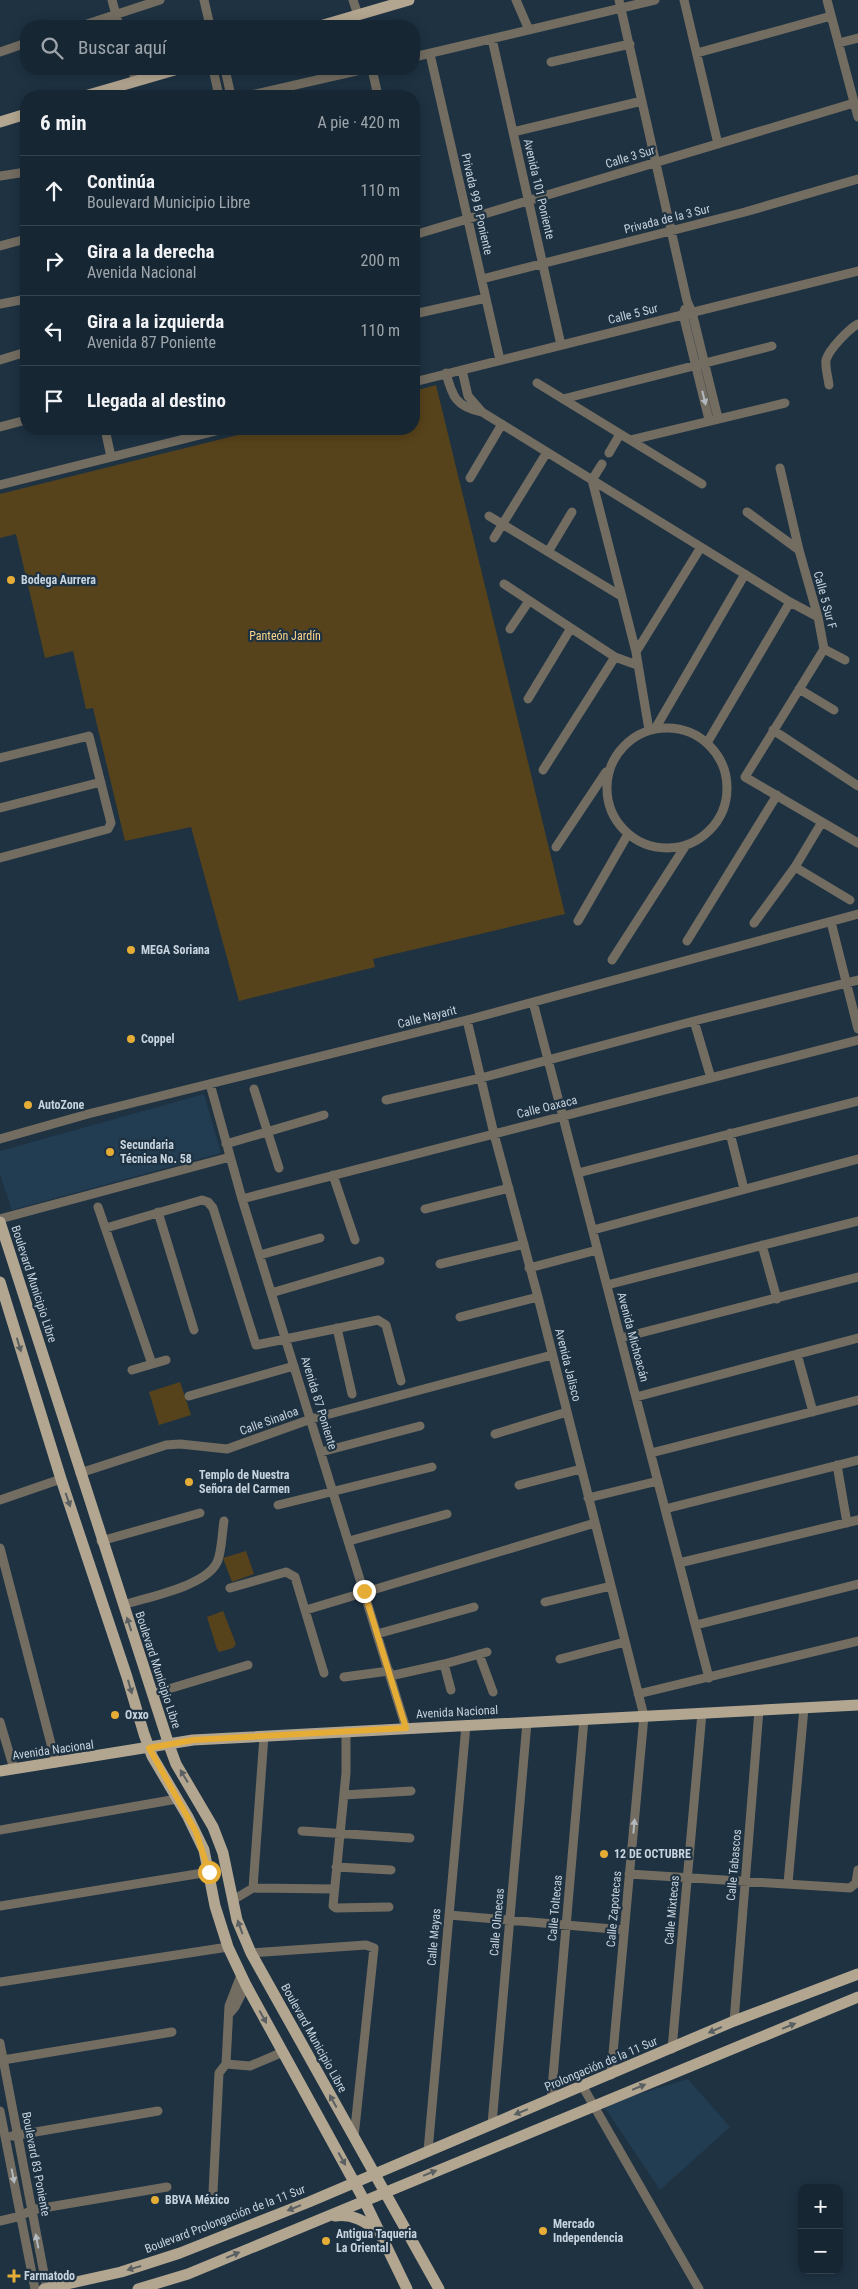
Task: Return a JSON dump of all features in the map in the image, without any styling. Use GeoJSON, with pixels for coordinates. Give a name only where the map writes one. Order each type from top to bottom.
{"type":"FeatureCollection","features":[{"type":"Feature","properties":{"kind":"main road"},"geometry":{"type":"LineString","coordinates":[[341,20],[409,0]]}},
{"type":"Feature","properties":{"kind":"main road"},"geometry":{"type":"LineString","coordinates":[[105,90],[157,75]]}},
{"type":"Feature","properties":{"kind":"main road"},"geometry":{"type":"LineString","coordinates":[[0,122],[20,116]]}},
{"type":"Feature","properties":{"kind":"main road","name":"Boulevard Municipio Libre"},"geometry":{"type":"LineString","coordinates":[[0,1220],[122,1605],[169,1745],[176,1764],[213,1827],[223,1852],[237,1920],[251,1953],[438,2289]]}},
{"type":"Feature","properties":{"kind":"main road"},"geometry":{"type":"LineString","coordinates":[[0,1282],[4,1312],[127,1676],[149,1748],[196,1832],[209,1872],[216,1906],[228,1947],[243,1980],[355,2182],[407,2289]]}},
{"type":"Feature","properties":{"kind":"main road","name":"Avenida Nacional"},"geometry":{"type":"LineString","coordinates":[[0,1772],[193,1740],[858,1705]]}},
{"type":"Feature","properties":{"kind":"main road","name":"Prolongación de la 11 Sur"},"geometry":{"type":"LineString","coordinates":[[355,2182],[583,2087],[734,2021],[858,1974]]}},
{"type":"Feature","properties":{"kind":"main road"},"geometry":{"type":"LineString","coordinates":[[138,2289],[188,2274],[858,1998]]}},
{"type":"Feature","properties":{"kind":"main road","name":"Boulevard Prolongación de la 11 Sur"},"geometry":{"type":"LineString","coordinates":[[46,2289],[121,2272],[168,2258],[355,2182]]}},
{"type":"Feature","properties":{"kind":"main road"},"geometry":{"type":"LineString","coordinates":[[316,2220],[347,2215],[366,2222],[380,2232]]}},
{"type":"Feature","properties":{"kind":"street"},"geometry":{"type":"LineString","coordinates":[[112,0],[118,20]]}},
{"type":"Feature","properties":{"kind":"street"},"geometry":{"type":"LineString","coordinates":[[100,20],[160,0]]}},
{"type":"Feature","properties":{"kind":"street"},"geometry":{"type":"LineString","coordinates":[[204,0],[209,20]]}},
{"type":"Feature","properties":{"kind":"street"},"geometry":{"type":"LineString","coordinates":[[353,0],[358,15]]}},
{"type":"Feature","properties":{"kind":"street"},"geometry":{"type":"LineString","coordinates":[[516,0],[529,30]]}},
{"type":"Feature","properties":{"kind":"street"},"geometry":{"type":"LineString","coordinates":[[420,56],[529,30],[620,4],[655,0]]}},
{"type":"Feature","properties":{"kind":"street"},"geometry":{"type":"LineString","coordinates":[[684,0],[718,144]]}},
{"type":"Feature","properties":{"kind":"street"},"geometry":{"type":"LineString","coordinates":[[826,0],[832,16],[858,117]]}},
{"type":"Feature","properties":{"kind":"street"},"geometry":{"type":"LineString","coordinates":[[620,4],[713,419]]}},
{"type":"Feature","properties":{"kind":"street"},"geometry":{"type":"LineString","coordinates":[[697,53],[832,16]]}},
{"type":"Feature","properties":{"kind":"street"},"geometry":{"type":"LineString","coordinates":[[839,43],[858,38]]}},
{"type":"Feature","properties":{"kind":"street","name":"Avenida 101 Poniente"},"geometry":{"type":"LineString","coordinates":[[492,39],[561,345]]}},
{"type":"Feature","properties":{"kind":"street"},"geometry":{"type":"LineString","coordinates":[[551,62],[630,44]]}},
{"type":"Feature","properties":{"kind":"street"},"geometry":{"type":"LineString","coordinates":[[0,52],[20,45]]}},
{"type":"Feature","properties":{"kind":"street","name":"Privada 99 B Poniente"},"geometry":{"type":"LineString","coordinates":[[430,54],[500,360]]}},
{"type":"Feature","properties":{"kind":"street"},"geometry":{"type":"LineString","coordinates":[[134,75],[136,81]]}},
{"type":"Feature","properties":{"kind":"street"},"geometry":{"type":"LineString","coordinates":[[214,75],[218,90]]}},
{"type":"Feature","properties":{"kind":"street"},"geometry":{"type":"LineString","coordinates":[[226,75],[230,90]]}},
{"type":"Feature","properties":{"kind":"street"},"geometry":{"type":"LineString","coordinates":[[273,90],[340,75]]}},
{"type":"Feature","properties":{"kind":"street"},"geometry":{"type":"LineString","coordinates":[[373,75],[377,90]]}},
{"type":"Feature","properties":{"kind":"street"},"geometry":{"type":"LineString","coordinates":[[513,132],[642,101]]}},
{"type":"Feature","properties":{"kind":"street","name":"Calle 3 Sur"},"geometry":{"type":"LineString","coordinates":[[420,233],[854,103]]}},
{"type":"Feature","properties":{"kind":"street"},"geometry":{"type":"LineString","coordinates":[[0,176],[20,173]]}},
{"type":"Feature","properties":{"kind":"street","name":"Privada de la 3 Sur"},"geometry":{"type":"LineString","coordinates":[[482,279],[745,212],[858,179]]}},
{"type":"Feature","properties":{"kind":"street"},"geometry":{"type":"LineString","coordinates":[[0,246],[20,241]]}},
{"type":"Feature","properties":{"kind":"street","name":"Calle 5 Sur"},"geometry":{"type":"LineString","coordinates":[[420,380],[858,271]]}},
{"type":"Feature","properties":{"kind":"street"},"geometry":{"type":"LineString","coordinates":[[420,313],[486,298]]}},
{"type":"Feature","properties":{"kind":"street"},"geometry":{"type":"LineString","coordinates":[[0,304],[20,300]]}},
{"type":"Feature","properties":{"kind":"street"},"geometry":{"type":"LineString","coordinates":[[829,384],[826,361],[829,354],[850,328],[858,324]]}},
{"type":"Feature","properties":{"kind":"street"},"geometry":{"type":"LineString","coordinates":[[563,399],[772,346]]}},
{"type":"Feature","properties":{"kind":"street"},"geometry":{"type":"LineString","coordinates":[[0,360],[20,354]]}},
{"type":"Feature","properties":{"kind":"street"},"geometry":{"type":"LineString","coordinates":[[462,370],[468,396],[482,412],[790,602],[818,617]]}},
{"type":"Feature","properties":{"kind":"street"},"geometry":{"type":"LineString","coordinates":[[446,373],[452,394],[456,400],[472,410],[482,412]]}},
{"type":"Feature","properties":{"kind":"street"},"geometry":{"type":"LineString","coordinates":[[537,383],[702,484]]}},
{"type":"Feature","properties":{"kind":"street"},"geometry":{"type":"LineString","coordinates":[[630,440],[785,403]]}},
{"type":"Feature","properties":{"kind":"street"},"geometry":{"type":"LineString","coordinates":[[0,427],[20,422]]}},
{"type":"Feature","properties":{"kind":"street"},"geometry":{"type":"LineString","coordinates":[[470,478],[502,424]]}},
{"type":"Feature","properties":{"kind":"street"},"geometry":{"type":"LineString","coordinates":[[609,453],[620,434]]}},
{"type":"Feature","properties":{"kind":"street"},"geometry":{"type":"LineString","coordinates":[[106,435],[111,457]]}},
{"type":"Feature","properties":{"kind":"street"},"geometry":{"type":"LineString","coordinates":[[0,485],[200,435]]}},
{"type":"Feature","properties":{"kind":"street"},"geometry":{"type":"LineString","coordinates":[[494,538],[547,452]]}},
{"type":"Feature","properties":{"kind":"street"},"geometry":{"type":"LineString","coordinates":[[602,464],[592,480],[636,652],[637,665],[652,730]]}},
{"type":"Feature","properties":{"kind":"street","name":"Calle 5 Sur F"},"geometry":{"type":"LineString","coordinates":[[745,777],[824,649],[818,617],[799,550],[780,468]]}},
{"type":"Feature","properties":{"kind":"street"},"geometry":{"type":"LineString","coordinates":[[548,552],[572,512]]}},
{"type":"Feature","properties":{"kind":"street"},"geometry":{"type":"LineString","coordinates":[[747,512],[799,550]]}},
{"type":"Feature","properties":{"kind":"street"},"geometry":{"type":"LineString","coordinates":[[489,516],[621,596]]}},
{"type":"Feature","properties":{"kind":"street"},"geometry":{"type":"LineString","coordinates":[[636,652],[701,547]]}},
{"type":"Feature","properties":{"kind":"street"},"geometry":{"type":"LineString","coordinates":[[652,730],[745,574]]}},
{"type":"Feature","properties":{"kind":"street"},"geometry":{"type":"LineString","coordinates":[[504,584],[615,657],[637,665]]}},
{"type":"Feature","properties":{"kind":"street"},"geometry":{"type":"LineString","coordinates":[[510,629],[529,601]]}},
{"type":"Feature","properties":{"kind":"street"},"geometry":{"type":"LineString","coordinates":[[707,743],[790,602]]}},
{"type":"Feature","properties":{"kind":"street"},"geometry":{"type":"LineString","coordinates":[[528,699],[571,628]]}},
{"type":"Feature","properties":{"kind":"street"},"geometry":{"type":"LineString","coordinates":[[824,649],[845,660]]}},
{"type":"Feature","properties":{"kind":"street"},"geometry":{"type":"LineString","coordinates":[[543,770],[615,657]]}},
{"type":"Feature","properties":{"kind":"street"},"geometry":{"type":"LineString","coordinates":[[799,689],[834,710]]}},
{"type":"Feature","properties":{"kind":"street"},"geometry":{"type":"LineString","coordinates":[[556,846],[625,744],[636,736],[652,730],[666,728],[688,731],[707,743],[720,759],[726,779],[727,794],[724,809],[716,823],[706,834],[686,845],[668,849],[657,848],[637,840],[628,834],[618,823],[609,803],[607,781],[610,767]]}},
{"type":"Feature","properties":{"kind":"street"},"geometry":{"type":"LineString","coordinates":[[773,730],[858,786]]}},
{"type":"Feature","properties":{"kind":"street"},"geometry":{"type":"LineString","coordinates":[[0,758],[89,736],[110,827],[0,858]]}},
{"type":"Feature","properties":{"kind":"street"},"geometry":{"type":"LineString","coordinates":[[726,779],[745,777],[858,843]]}},
{"type":"Feature","properties":{"kind":"street"},"geometry":{"type":"LineString","coordinates":[[0,808],[101,782]]}},
{"type":"Feature","properties":{"kind":"street"},"geometry":{"type":"LineString","coordinates":[[687,941],[777,795]]}},
{"type":"Feature","properties":{"kind":"street"},"geometry":{"type":"LineString","coordinates":[[754,923],[795,866],[822,822]]}},
{"type":"Feature","properties":{"kind":"street"},"geometry":{"type":"LineString","coordinates":[[578,921],[628,834]]}},
{"type":"Feature","properties":{"kind":"street"},"geometry":{"type":"LineString","coordinates":[[612,960],[686,845]]}},
{"type":"Feature","properties":{"kind":"street"},"geometry":{"type":"LineString","coordinates":[[795,866],[850,900]]}},
{"type":"Feature","properties":{"kind":"street","name":"Calle Nayarit"},"geometry":{"type":"LineString","coordinates":[[0,1139],[88,1114],[467,1020],[858,914]]}},
{"type":"Feature","properties":{"kind":"street"},"geometry":{"type":"LineString","coordinates":[[831,922],[858,1029]]}},
{"type":"Feature","properties":{"kind":"street"},"geometry":{"type":"LineString","coordinates":[[386,1100],[548,1061],[694,1021],[858,980]]}},
{"type":"Feature","properties":{"kind":"street","name":"Avenida Michoacán"},"geometry":{"type":"LineString","coordinates":[[532,1002],[709,1678]]}},
{"type":"Feature","properties":{"kind":"street","name":"Avenida Jalisco"},"geometry":{"type":"LineString","coordinates":[[467,1020],[494,1134],[538,1298],[644,1716]]}},
{"type":"Feature","properties":{"kind":"street"},"geometry":{"type":"LineString","coordinates":[[694,1021],[711,1078]]}},
{"type":"Feature","properties":{"kind":"street","name":"Calle Oaxaca"},"geometry":{"type":"LineString","coordinates":[[242,1199],[858,1040]]}},
{"type":"Feature","properties":{"kind":"street","name":"Avenida 87 Poniente"},"geometry":{"type":"LineString","coordinates":[[210,1084],[242,1199],[406,1728]]}},
{"type":"Feature","properties":{"kind":"street"},"geometry":{"type":"LineString","coordinates":[[254,1089],[279,1168]]}},
{"type":"Feature","properties":{"kind":"street"},"geometry":{"type":"LineString","coordinates":[[578,1173],[858,1101]]}},
{"type":"Feature","properties":{"kind":"street"},"geometry":{"type":"LineString","coordinates":[[226,1144],[324,1115]]}},
{"type":"Feature","properties":{"kind":"street"},"geometry":{"type":"LineString","coordinates":[[730,1133],[744,1189]]}},
{"type":"Feature","properties":{"kind":"street"},"geometry":{"type":"LineString","coordinates":[[0,1220],[230,1157]]}},
{"type":"Feature","properties":{"kind":"street"},"geometry":{"type":"LineString","coordinates":[[593,1230],[858,1159]]}},
{"type":"Feature","properties":{"kind":"street"},"geometry":{"type":"LineString","coordinates":[[334,1175],[355,1240]]}},
{"type":"Feature","properties":{"kind":"street"},"geometry":{"type":"LineString","coordinates":[[425,1209],[509,1188]]}},
{"type":"Feature","properties":{"kind":"street"},"geometry":{"type":"LineString","coordinates":[[106,1228],[202,1200],[208,1202],[213,1208],[256,1345],[378,1320],[386,1325],[401,1381]]}},
{"type":"Feature","properties":{"kind":"street"},"geometry":{"type":"LineString","coordinates":[[98,1206],[152,1364]]}},
{"type":"Feature","properties":{"kind":"street"},"geometry":{"type":"LineString","coordinates":[[158,1212],[194,1330]]}},
{"type":"Feature","properties":{"kind":"street"},"geometry":{"type":"LineString","coordinates":[[607,1285],[858,1221]]}},
{"type":"Feature","properties":{"kind":"street"},"geometry":{"type":"LineString","coordinates":[[260,1255],[320,1238]]}},
{"type":"Feature","properties":{"kind":"street"},"geometry":{"type":"LineString","coordinates":[[440,1264],[524,1244]]}},
{"type":"Feature","properties":{"kind":"street"},"geometry":{"type":"LineString","coordinates":[[762,1245],[777,1299]]}},
{"type":"Feature","properties":{"kind":"street"},"geometry":{"type":"LineString","coordinates":[[530,1268],[597,1250]]}},
{"type":"Feature","properties":{"kind":"street"},"geometry":{"type":"LineString","coordinates":[[271,1293],[380,1262]]}},
{"type":"Feature","properties":{"kind":"street"},"geometry":{"type":"LineString","coordinates":[[621,1338],[858,1277]]}},
{"type":"Feature","properties":{"kind":"street"},"geometry":{"type":"LineString","coordinates":[[460,1317],[538,1298]]}},
{"type":"Feature","properties":{"kind":"street"},"geometry":{"type":"LineString","coordinates":[[337,1328],[352,1394]]}},
{"type":"Feature","properties":{"kind":"street"},"geometry":{"type":"LineString","coordinates":[[636,1397],[858,1338]]}},
{"type":"Feature","properties":{"kind":"street"},"geometry":{"type":"LineString","coordinates":[[797,1354],[814,1412]]}},
{"type":"Feature","properties":{"kind":"street","name":"Calle Sinaloa"},"geometry":{"type":"LineString","coordinates":[[80,1473],[166,1445],[180,1444],[227,1449],[311,1419],[552,1355]]}},
{"type":"Feature","properties":{"kind":"street"},"geometry":{"type":"LineString","coordinates":[[132,1370],[166,1360]]}},
{"type":"Feature","properties":{"kind":"street"},"geometry":{"type":"LineString","coordinates":[[189,1396],[294,1366]]}},
{"type":"Feature","properties":{"kind":"street"},"geometry":{"type":"LineString","coordinates":[[651,1453],[858,1400]]}},
{"type":"Feature","properties":{"kind":"street"},"geometry":{"type":"LineString","coordinates":[[495,1434],[567,1412]]}},
{"type":"Feature","properties":{"kind":"street"},"geometry":{"type":"LineString","coordinates":[[321,1452],[420,1426]]}},
{"type":"Feature","properties":{"kind":"street"},"geometry":{"type":"LineString","coordinates":[[665,1509],[858,1460]]}},
{"type":"Feature","properties":{"kind":"street"},"geometry":{"type":"LineString","coordinates":[[837,1465],[846,1523]]}},
{"type":"Feature","properties":{"kind":"street"},"geometry":{"type":"LineString","coordinates":[[278,1505],[432,1467]]}},
{"type":"Feature","properties":{"kind":"street"},"geometry":{"type":"LineString","coordinates":[[519,1485],[581,1469]]}},
{"type":"Feature","properties":{"kind":"street"},"geometry":{"type":"LineString","coordinates":[[0,1500],[61,1479]]}},
{"type":"Feature","properties":{"kind":"street"},"geometry":{"type":"LineString","coordinates":[[588,1498],[658,1481]]}},
{"type":"Feature","properties":{"kind":"street"},"geometry":{"type":"LineString","coordinates":[[102,1541],[200,1513]]}},
{"type":"Feature","properties":{"kind":"street"},"geometry":{"type":"LineString","coordinates":[[349,1541],[447,1514]]}},
{"type":"Feature","properties":{"kind":"street"},"geometry":{"type":"LineString","coordinates":[[679,1564],[858,1520]]}},
{"type":"Feature","properties":{"kind":"street"},"geometry":{"type":"LineString","coordinates":[[122,1605],[188,1584],[209,1572],[218,1560],[224,1521]]}},
{"type":"Feature","properties":{"kind":"street"},"geometry":{"type":"LineString","coordinates":[[306,1610],[595,1523]]}},
{"type":"Feature","properties":{"kind":"street"},"geometry":{"type":"LineString","coordinates":[[0,1548],[56,1763]]}},
{"type":"Feature","properties":{"kind":"street"},"geometry":{"type":"LineString","coordinates":[[230,1588],[286,1572],[295,1577],[324,1673]]}},
{"type":"Feature","properties":{"kind":"street"},"geometry":{"type":"LineString","coordinates":[[696,1625],[858,1584]]}},
{"type":"Feature","properties":{"kind":"street"},"geometry":{"type":"LineString","coordinates":[[544,1602],[611,1586]]}},
{"type":"Feature","properties":{"kind":"street"},"geometry":{"type":"LineString","coordinates":[[377,1634],[474,1607]]}},
{"type":"Feature","properties":{"kind":"street"},"geometry":{"type":"LineString","coordinates":[[638,1694],[858,1641]]}},
{"type":"Feature","properties":{"kind":"street"},"geometry":{"type":"LineString","coordinates":[[560,1659],[625,1642]]}},
{"type":"Feature","properties":{"kind":"street"},"geometry":{"type":"LineString","coordinates":[[344,1677],[389,1674],[444,1664],[483,1653],[493,1692]]}},
{"type":"Feature","properties":{"kind":"street"},"geometry":{"type":"LineString","coordinates":[[444,1664],[451,1690]]}},
{"type":"Feature","properties":{"kind":"street"},"geometry":{"type":"LineString","coordinates":[[152,1694],[248,1665]]}},
{"type":"Feature","properties":{"kind":"street"},"geometry":{"type":"LineString","coordinates":[[788,1883],[804,1708]]}},
{"type":"Feature","properties":{"kind":"street","name":"Calle Tabascos"},"geometry":{"type":"LineString","coordinates":[[734,2021],[759,1710]]}},
{"type":"Feature","properties":{"kind":"street","name":"Calle Mixtecas"},"geometry":{"type":"LineString","coordinates":[[672,2049],[702,1713]]}},
{"type":"Feature","properties":{"kind":"street","name":"Calle Zapotecas"},"geometry":{"type":"LineString","coordinates":[[611,2075],[644,1716]]}},
{"type":"Feature","properties":{"kind":"street","name":"Calle Toltecas"},"geometry":{"type":"LineString","coordinates":[[551,2100],[584,1719]]}},
{"type":"Feature","properties":{"kind":"street"},"geometry":{"type":"LineString","coordinates":[[0,1722],[14,1769]]}},
{"type":"Feature","properties":{"kind":"street","name":"Calle Olmecas"},"geometry":{"type":"LineString","coordinates":[[492,2124],[527,1722]]}},
{"type":"Feature","properties":{"kind":"street","name":"Calle Mayas"},"geometry":{"type":"LineString","coordinates":[[428,2151],[466,1725]]}},
{"type":"Feature","properties":{"kind":"street"},"geometry":{"type":"LineString","coordinates":[[346,1731],[344,1795],[333,1906],[336,1908],[389,1906]]}},
{"type":"Feature","properties":{"kind":"street"},"geometry":{"type":"LineString","coordinates":[[252,1888],[264,1736]]}},
{"type":"Feature","properties":{"kind":"street"},"geometry":{"type":"LineString","coordinates":[[344,1795],[411,1791]]}},
{"type":"Feature","properties":{"kind":"street"},"geometry":{"type":"LineString","coordinates":[[0,1830],[177,1799]]}},
{"type":"Feature","properties":{"kind":"street"},"geometry":{"type":"LineString","coordinates":[[302,1830],[410,1838]]}},
{"type":"Feature","properties":{"kind":"street"},"geometry":{"type":"LineString","coordinates":[[336,1867],[391,1870]]}},
{"type":"Feature","properties":{"kind":"street"},"geometry":{"type":"LineString","coordinates":[[629,1874],[850,1888],[856,1883],[858,1870]]}},
{"type":"Feature","properties":{"kind":"street"},"geometry":{"type":"LineString","coordinates":[[0,1906],[209,1872]]}},
{"type":"Feature","properties":{"kind":"street"},"geometry":{"type":"LineString","coordinates":[[233,1900],[252,1888],[334,1889]]}},
{"type":"Feature","properties":{"kind":"street"},"geometry":{"type":"LineString","coordinates":[[449,1915],[624,1930]]}},
{"type":"Feature","properties":{"kind":"street"},"geometry":{"type":"LineString","coordinates":[[251,1953],[366,1945],[374,1948],[354,2138]]}},
{"type":"Feature","properties":{"kind":"street"},"geometry":{"type":"LineString","coordinates":[[0,1982],[228,1947]]}},
{"type":"Feature","properties":{"kind":"street"},"geometry":{"type":"LineString","coordinates":[[213,2192],[219,2073],[226,2064],[229,2006],[243,1980]]}},
{"type":"Feature","properties":{"kind":"street"},"geometry":{"type":"LineString","coordinates":[[3,2060],[172,2032]]}},
{"type":"Feature","properties":{"kind":"street","name":"Boulevard 83 Poniente"},"geometry":{"type":"LineString","coordinates":[[0,2044],[46,2289]]}},
{"type":"Feature","properties":{"kind":"street"},"geometry":{"type":"LineString","coordinates":[[226,2064],[250,2066],[283,2052]]}},
{"type":"Feature","properties":{"kind":"street"},"geometry":{"type":"LineString","coordinates":[[583,2087],[699,2289]]}},
{"type":"Feature","properties":{"kind":"street","name":"Boulevard 83 Poniente"},"geometry":{"type":"LineString","coordinates":[[0,2111],[3,2138],[36,2289]]}},
{"type":"Feature","properties":{"kind":"street"},"geometry":{"type":"LineString","coordinates":[[3,2138],[158,2111]]}},
{"type":"Feature","properties":{"kind":"street"},"geometry":{"type":"LineString","coordinates":[[0,2221],[20,2216],[32,2210],[167,2187]]}},
{"type":"Feature","properties":{"kind":"shaded area","name":"Secundaria Técnica No. 58"},"geometry":{"type":"Polygon","coordinates":[[[204,1094],[221,1153],[12,1210],[0,1174],[0,1151],[204,1094]]]}},
{"type":"Feature","properties":{"kind":"shaded area"},"geometry":{"type":"Polygon","coordinates":[[[688,2079],[730,2127],[660,2190],[603,2105],[688,2079]]]}},
{"type":"Feature","properties":{"kind":"green space","name":"Panteón Jardín"},"geometry":{"type":"Polygon","coordinates":[[[436,385],[565,914],[373,959],[375,967],[239,1001],[191,827],[125,841],[93,708],[86,709],[73,651],[45,658],[16,534],[0,538],[0,494],[238,435],[420,435],[420,389],[436,385]]]}},
{"type":"Feature","properties":{"kind":"green space"},"geometry":{"type":"Polygon","coordinates":[[[180,1382],[191,1415],[159,1425],[149,1392],[180,1382]]]}},
{"type":"Feature","properties":{"kind":"green space"},"geometry":{"type":"Polygon","coordinates":[[[246,1551],[254,1574],[232,1582],[223,1558],[246,1551]]]}},
{"type":"Feature","properties":{"kind":"green space"},"geometry":{"type":"Polygon","coordinates":[[[223,1611],[236,1644],[233,1648],[219,1652],[207,1617],[223,1611]]]}},
{"type":"Feature","properties":{"kind":"place","name":"Bodega Aurrera"},"geometry":{"type":"Point","coordinates":[11,580]}},
{"type":"Feature","properties":{"kind":"place","name":"MEGA Soriana"},"geometry":{"type":"Point","coordinates":[131,950]}},
{"type":"Feature","properties":{"kind":"place","name":"Coppel"},"geometry":{"type":"Point","coordinates":[131,1039]}},
{"type":"Feature","properties":{"kind":"place","name":"AutoZone"},"geometry":{"type":"Point","coordinates":[28,1105]}},
{"type":"Feature","properties":{"kind":"place","name":"Secundaria Técnica No. 58"},"geometry":{"type":"Point","coordinates":[110,1152]}},
{"type":"Feature","properties":{"kind":"place","name":"Templo de Nuestra Señora del Carmen"},"geometry":{"type":"Point","coordinates":[189,1482]}},
{"type":"Feature","properties":{"kind":"place","name":"Oxxo"},"geometry":{"type":"Point","coordinates":[115,1715]}},
{"type":"Feature","properties":{"kind":"place","name":"12 DE OCTUBRE"},"geometry":{"type":"Point","coordinates":[604,1854]}},
{"type":"Feature","properties":{"kind":"place","name":"BBVA México"},"geometry":{"type":"Point","coordinates":[155,2200]}},
{"type":"Feature","properties":{"kind":"place","name":"Mercado Independencia"},"geometry":{"type":"Point","coordinates":[543,2231]}},
{"type":"Feature","properties":{"kind":"place","name":"Antigua Taqueria La Oriental"},"geometry":{"type":"Point","coordinates":[326,2241]}},
{"type":"Feature","properties":{"kind":"place","name":"Farmatodo"},"geometry":{"type":"Point","coordinates":[14,2276]}},
{"type":"Feature","properties":{"kind":"route"},"geometry":{"type":"LineString","coordinates":[[209,1872],[204,1850],[196,1832],[149,1748],[193,1740],[406,1728],[364,1591]]}}]}
